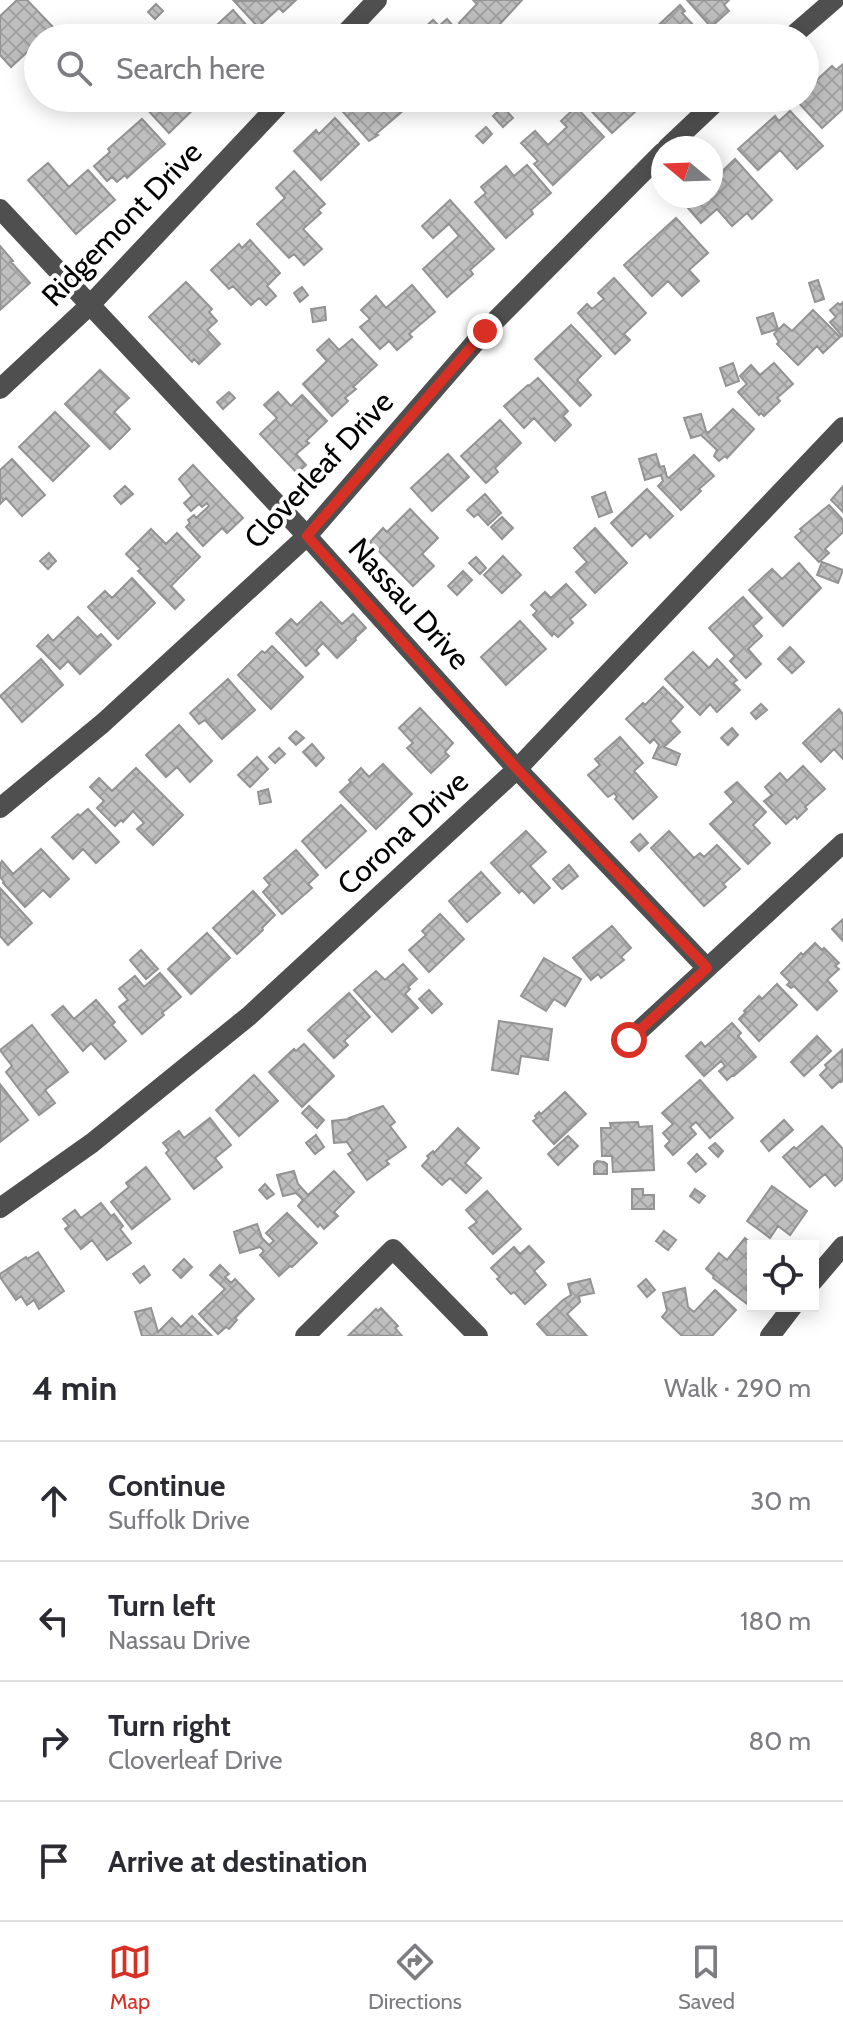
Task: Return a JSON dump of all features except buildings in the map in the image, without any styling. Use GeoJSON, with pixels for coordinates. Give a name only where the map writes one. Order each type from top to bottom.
{"type":"FeatureCollection","features":[{"type":"Feature","properties":{"kind":"street"},"geometry":{"type":"LineString","coordinates":[[354,24],[377,0]]}},
{"type":"Feature","properties":{"kind":"street"},"geometry":{"type":"LineString","coordinates":[[806,24],[834,0]]}},
{"type":"Feature","properties":{"kind":"street","name":"Ridgemont Drive"},"geometry":{"type":"LineString","coordinates":[[0,389],[90,305],[272,112]]}},
{"type":"Feature","properties":{"kind":"street"},"geometry":{"type":"LineString","coordinates":[[680,136],[705,112]]}},
{"type":"Feature","properties":{"kind":"street","name":"Cloverleaf Drive"},"geometry":{"type":"LineString","coordinates":[[0,808],[103,723],[307,536],[485,331],[651,164]]}},
{"type":"Feature","properties":{"kind":"street","name":"Nassau Drive"},"geometry":{"type":"LineString","coordinates":[[0,209],[307,536],[517,769],[707,968]]}},
{"type":"Feature","properties":{"kind":"street","name":"Corona Drive"},"geometry":{"type":"LineString","coordinates":[[0,1208],[92,1143],[249,1016],[517,769],[843,427]]}},
{"type":"Feature","properties":{"kind":"street"},"geometry":{"type":"LineString","coordinates":[[629,1040],[843,843]]}},
{"type":"Feature","properties":{"kind":"street"},"geometry":{"type":"LineString","coordinates":[[819,1274],[843,1246]]}},
{"type":"Feature","properties":{"kind":"street"},"geometry":{"type":"LineString","coordinates":[[305,1336],[393,1249],[478,1336]]}},
{"type":"Feature","properties":{"kind":"street"},"geometry":{"type":"LineString","coordinates":[[770,1336],[788,1312]]}},
{"type":"Feature","properties":{"kind":"route"},"geometry":{"type":"LineString","coordinates":[[485,331],[307,536],[517,769],[707,968],[629,1040]]}}]}
